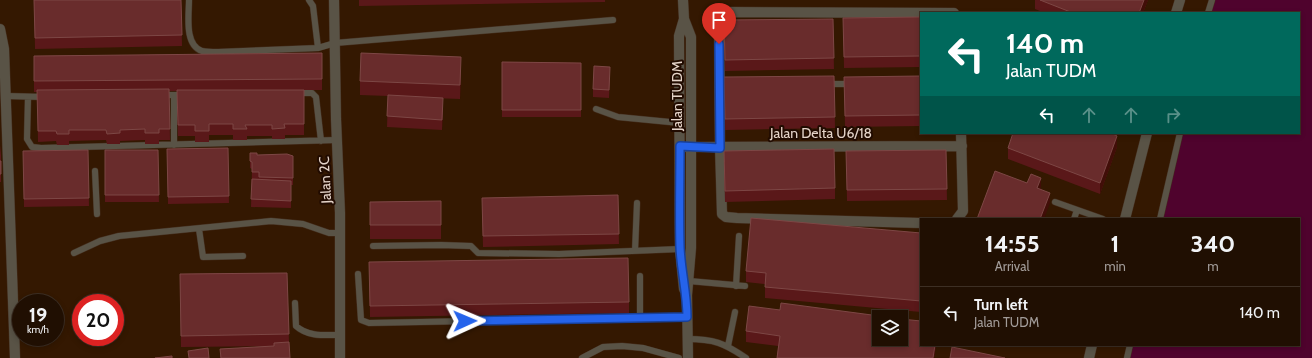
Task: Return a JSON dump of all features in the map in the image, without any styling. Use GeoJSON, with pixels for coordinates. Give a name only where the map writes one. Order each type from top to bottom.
{"type":"FeatureCollection","features":[{"type":"Feature","properties":{"kind":"street","name":"Jalan 2C"},"geometry":{"type":"LineString","coordinates":[[334,0],[340,233],[340,358]]}},
{"type":"Feature","properties":{"kind":"street","name":"Jalan TUDM"},"geometry":{"type":"LineString","coordinates":[[683,0],[684,18],[691,36],[692,147],[691,248],[687,295],[688,358]]}},
{"type":"Feature","properties":{"kind":"street"},"geometry":{"type":"LineString","coordinates":[[1176,12],[1180,0]]}},
{"type":"Feature","properties":{"kind":"street"},"geometry":{"type":"LineString","coordinates":[[920,13],[728,12],[721,13],[719,17],[723,85],[720,148],[722,214],[726,217],[920,223]]}},
{"type":"Feature","properties":{"kind":"street","name":"Jalan TUDM"},"geometry":{"type":"LineString","coordinates":[[684,18],[679,36],[680,249],[684,288],[687,295]]}},
{"type":"Feature","properties":{"kind":"street"},"geometry":{"type":"LineString","coordinates":[[0,28],[4,49],[15,358]]}},
{"type":"Feature","properties":{"kind":"street"},"geometry":{"type":"LineString","coordinates":[[958,218],[963,211],[962,134]]}},
{"type":"Feature","properties":{"kind":"street"},"geometry":{"type":"LineString","coordinates":[[1125,218],[1147,134]]}},
{"type":"Feature","properties":{"kind":"street","name":"Jalan Delta U6/18"},"geometry":{"type":"LineString","coordinates":[[680,146],[720,148],[962,146]]}},
{"type":"Feature","properties":{"kind":"street"},"geometry":{"type":"LineString","coordinates":[[1089,358],[1092,346]]}},
{"type":"Feature","properties":{"kind":"lane"},"geometry":{"type":"LineString","coordinates":[[189,0],[189,25],[191,41],[202,51],[218,52],[318,48],[335,43],[613,20]]}},
{"type":"Feature","properties":{"kind":"lane"},"geometry":{"type":"LineString","coordinates":[[309,0],[313,6],[318,48]]}},
{"type":"Feature","properties":{"kind":"lane"},"geometry":{"type":"LineString","coordinates":[[1208,12],[1212,0]]}},
{"type":"Feature","properties":{"kind":"lane"},"geometry":{"type":"LineString","coordinates":[[820,84],[859,84]]}},
{"type":"Feature","properties":{"kind":"lane"},"geometry":{"type":"LineString","coordinates":[[289,93],[312,93],[316,97],[321,141]]}},
{"type":"Feature","properties":{"kind":"lane"},"geometry":{"type":"LineString","coordinates":[[151,95],[189,94]]}},
{"type":"Feature","properties":{"kind":"lane"},"geometry":{"type":"LineString","coordinates":[[174,95],[174,145]]}},
{"type":"Feature","properties":{"kind":"lane"},"geometry":{"type":"LineString","coordinates":[[6,96],[51,97]]}},
{"type":"Feature","properties":{"kind":"lane"},"geometry":{"type":"LineString","coordinates":[[28,97],[27,139],[32,147],[174,145],[337,140]]}},
{"type":"Feature","properties":{"kind":"lane"},"geometry":{"type":"LineString","coordinates":[[596,109],[618,118],[680,123]]}},
{"type":"Feature","properties":{"kind":"lane"},"geometry":{"type":"LineString","coordinates":[[1160,218],[1180,134]]}},
{"type":"Feature","properties":{"kind":"lane"},"geometry":{"type":"LineString","coordinates":[[95,170],[97,214]]}},
{"type":"Feature","properties":{"kind":"lane"},"geometry":{"type":"LineString","coordinates":[[1054,202],[1101,218]]}},
{"type":"Feature","properties":{"kind":"lane"},"geometry":{"type":"LineString","coordinates":[[635,252],[637,203]]}},
{"type":"Feature","properties":{"kind":"lane"},"geometry":{"type":"LineString","coordinates":[[1074,218],[1078,210]]}},
{"type":"Feature","properties":{"kind":"lane"},"geometry":{"type":"LineString","coordinates":[[74,253],[100,241],[119,236],[270,221],[303,224],[329,233],[340,233]]}},
{"type":"Feature","properties":{"kind":"lane"},"geometry":{"type":"LineString","coordinates":[[199,229],[203,257],[243,256]]}},
{"type":"Feature","properties":{"kind":"lane"},"geometry":{"type":"LineString","coordinates":[[736,286],[739,236]]}},
{"type":"Feature","properties":{"kind":"lane"},"geometry":{"type":"LineString","coordinates":[[372,246],[471,246],[478,253],[559,254],[680,249]]}},
{"type":"Feature","properties":{"kind":"lane"},"geometry":{"type":"LineString","coordinates":[[358,274],[361,320],[370,323],[687,317]]}},
{"type":"Feature","properties":{"kind":"lane"},"geometry":{"type":"LineString","coordinates":[[640,276],[640,318]]}},
{"type":"Feature","properties":{"kind":"lane"},"geometry":{"type":"LineString","coordinates":[[689,281],[745,286]]}},
{"type":"Feature","properties":{"kind":"lane"},"geometry":{"type":"LineString","coordinates":[[295,303],[296,326],[302,331],[314,334],[340,335]]}},
{"type":"Feature","properties":{"kind":"lane"},"geometry":{"type":"LineString","coordinates":[[728,346],[735,312]]}},
{"type":"Feature","properties":{"kind":"lane"},"geometry":{"type":"LineString","coordinates":[[687,339],[703,339],[728,346],[746,358]]}},
{"type":"Feature","properties":{"kind":"lane"},"geometry":{"type":"LineString","coordinates":[[582,358],[604,347],[622,346],[642,348],[679,358]]}},
{"type":"Feature","properties":{"kind":"lane"},"geometry":{"type":"LineString","coordinates":[[1127,358],[1130,346]]}},
{"type":"Feature","properties":{"kind":"shaded area"},"geometry":{"type":"Polygon","coordinates":[[[0,0],[1312,0],[1312,358],[0,358],[0,0]]]}},
{"type":"Feature","properties":{"kind":"shaded area"},"geometry":{"type":"Polygon","coordinates":[[[1213,0],[1312,0],[1312,358],[1125,358],[1128,346],[1300,346],[1300,218],[1159,218],[1180,134],[1300,134],[1300,12],[1210,12],[1213,0]]]}},
{"type":"Feature","properties":{"kind":"building"},"geometry":{"type":"Polygon","coordinates":[[[34,0],[181,0],[182,35],[35,38],[34,0]]]}},
{"type":"Feature","properties":{"kind":"building"},"geometry":{"type":"Polygon","coordinates":[[[1040,0],[1144,0],[1139,12],[1070,12],[1040,0]]]}},
{"type":"Feature","properties":{"kind":"building"},"geometry":{"type":"Polygon","coordinates":[[[920,17],[920,56],[844,57],[843,18],[920,17]]]}},
{"type":"Feature","properties":{"kind":"building"},"geometry":{"type":"Polygon","coordinates":[[[833,19],[834,58],[725,60],[724,20],[833,19]]]}},
{"type":"Feature","properties":{"kind":"building"},"geometry":{"type":"Polygon","coordinates":[[[322,53],[322,79],[34,81],[34,56],[322,53]]]}},
{"type":"Feature","properties":{"kind":"building"},"geometry":{"type":"Polygon","coordinates":[[[361,53],[461,57],[460,85],[360,81],[361,53]]]}},
{"type":"Feature","properties":{"kind":"building"},"geometry":{"type":"Polygon","coordinates":[[[502,62],[581,63],[581,110],[502,110],[502,62]]]}},
{"type":"Feature","properties":{"kind":"building"},"geometry":{"type":"Polygon","coordinates":[[[594,66],[610,67],[609,90],[593,89],[594,66]]]}},
{"type":"Feature","properties":{"kind":"building"},"geometry":{"type":"Polygon","coordinates":[[[834,76],[835,117],[725,119],[724,77],[834,76]]]}},
{"type":"Feature","properties":{"kind":"building"},"geometry":{"type":"Polygon","coordinates":[[[920,76],[920,115],[845,116],[844,77],[920,76]]]}},
{"type":"Feature","properties":{"kind":"building"},"geometry":{"type":"Polygon","coordinates":[[[169,89],[170,129],[159,129],[159,133],[145,133],[145,129],[120,130],[120,133],[107,134],[106,130],[69,130],[69,134],[57,134],[56,131],[38,131],[37,90],[169,89]]]}},
{"type":"Feature","properties":{"kind":"building"},"geometry":{"type":"Polygon","coordinates":[[[177,90],[304,90],[304,124],[284,124],[285,128],[272,129],[272,125],[245,125],[247,129],[233,129],[233,124],[209,124],[209,131],[195,131],[195,125],[178,125],[177,90]]]}},
{"type":"Feature","properties":{"kind":"building"},"geometry":{"type":"Polygon","coordinates":[[[388,95],[443,98],[442,120],[387,116],[388,95]]]}},
{"type":"Feature","properties":{"kind":"building"},"geometry":{"type":"Polygon","coordinates":[[[1013,134],[1113,134],[1117,136],[1100,183],[1008,148],[1013,134]]]}},
{"type":"Feature","properties":{"kind":"building"},"geometry":{"type":"Polygon","coordinates":[[[228,148],[229,196],[168,197],[167,149],[228,148]]]}},
{"type":"Feature","properties":{"kind":"building"},"geometry":{"type":"Polygon","coordinates":[[[834,149],[835,188],[725,191],[724,151],[834,149]]]}},
{"type":"Feature","properties":{"kind":"building"},"geometry":{"type":"Polygon","coordinates":[[[88,150],[89,198],[24,199],[23,151],[88,150]]]}},
{"type":"Feature","properties":{"kind":"building"},"geometry":{"type":"Polygon","coordinates":[[[105,150],[158,150],[159,195],[105,195],[105,150]]]}},
{"type":"Feature","properties":{"kind":"building"},"geometry":{"type":"Polygon","coordinates":[[[946,150],[947,189],[847,190],[846,151],[946,150]]]}},
{"type":"Feature","properties":{"kind":"building"},"geometry":{"type":"Polygon","coordinates":[[[250,153],[257,153],[257,155],[287,154],[293,156],[293,178],[259,177],[259,172],[252,172],[250,153]]]}},
{"type":"Feature","properties":{"kind":"building"},"geometry":{"type":"Polygon","coordinates":[[[1,161],[1,174],[0,174],[1,161]]]}},
{"type":"Feature","properties":{"kind":"building"},"geometry":{"type":"Polygon","coordinates":[[[995,171],[1027,183],[1031,174],[1041,178],[1037,188],[1050,193],[1040,218],[977,218],[995,171]]]}},
{"type":"Feature","properties":{"kind":"building"},"geometry":{"type":"Polygon","coordinates":[[[252,179],[291,181],[291,201],[251,199],[252,179]]]}},
{"type":"Feature","properties":{"kind":"building"},"geometry":{"type":"Polygon","coordinates":[[[618,195],[619,234],[483,236],[482,198],[618,195]]]}},
{"type":"Feature","properties":{"kind":"building"},"geometry":{"type":"Polygon","coordinates":[[[441,201],[441,225],[370,225],[370,202],[441,201]]]}},
{"type":"Feature","properties":{"kind":"building"},"geometry":{"type":"Polygon","coordinates":[[[751,218],[920,233],[920,301],[765,287],[766,273],[746,271],[751,218]]]}},
{"type":"Feature","properties":{"kind":"building"},"geometry":{"type":"Polygon","coordinates":[[[628,258],[629,302],[370,306],[369,262],[628,258]]]}},
{"type":"Feature","properties":{"kind":"building"},"geometry":{"type":"Polygon","coordinates":[[[287,273],[289,334],[181,336],[180,274],[287,273]]]}},
{"type":"Feature","properties":{"kind":"building"},"geometry":{"type":"Polygon","coordinates":[[[781,303],[872,315],[872,346],[908,346],[908,320],[920,321],[920,346],[935,346],[933,358],[777,358],[780,336],[746,331],[749,306],[780,310],[781,303]]]}},
{"type":"Feature","properties":{"kind":"building"},"geometry":{"type":"Polygon","coordinates":[[[289,342],[290,358],[221,358],[220,349],[274,346],[274,343],[289,342]]]}},
{"type":"Feature","properties":{"kind":"building"},"geometry":{"type":"Polygon","coordinates":[[[952,347],[1005,358],[950,358],[952,347]]]}},
{"type":"Feature","properties":{"kind":"building"},"geometry":{"type":"Polygon","coordinates":[[[208,348],[209,358],[189,358],[188,351],[208,348]]]}},
{"type":"Feature","properties":{"kind":"building"},"geometry":{"type":"Polygon","coordinates":[[[172,356],[172,358],[155,358],[172,356]]]}},
{"type":"Feature","properties":{"kind":"route"},"geometry":{"type":"LineString","coordinates":[[465,321],[687,317],[687,295],[684,288],[680,249],[680,146],[720,148],[719,44]]}}]}
